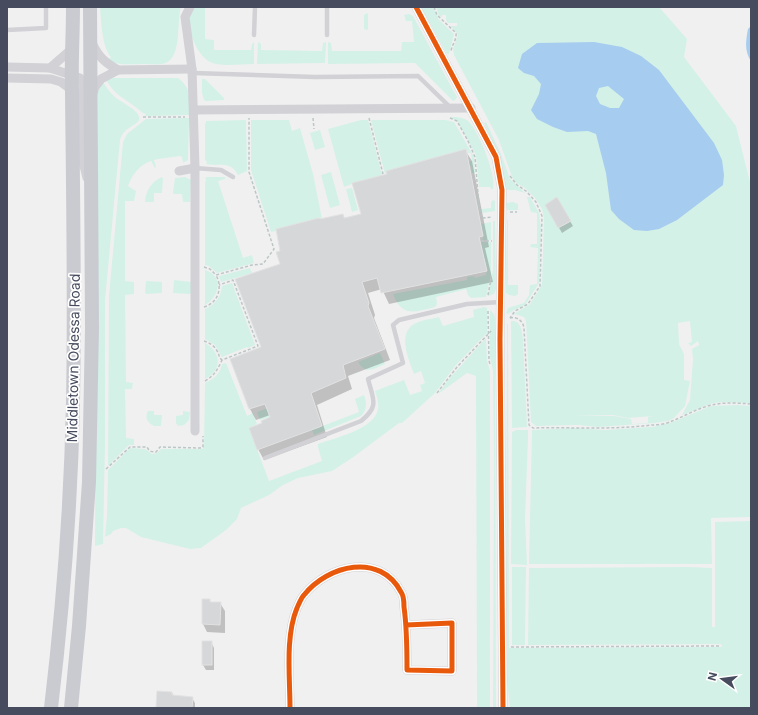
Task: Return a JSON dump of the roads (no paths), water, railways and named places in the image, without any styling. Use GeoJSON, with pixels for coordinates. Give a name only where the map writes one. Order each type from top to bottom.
{"type":"FeatureCollection","features":[{"type":"Feature","properties":{"kind":"main road","name":"Middletown Odessa Road"},"geometry":{"type":"LineString","coordinates":[[51,708],[60,634],[69,505],[73,405],[73,7]]}},
{"type":"Feature","properties":{"kind":"main road","name":"Middletown Odessa Road"},"geometry":{"type":"LineString","coordinates":[[71,708],[79,626],[89,482],[92,336],[90,7]]}},
{"type":"Feature","properties":{"kind":"street"},"geometry":{"type":"LineString","coordinates":[[190,7],[185,17],[193,71],[195,168],[195,431]]}},
{"type":"Feature","properties":{"kind":"street"},"geometry":{"type":"LineString","coordinates":[[416,7],[496,157],[502,190],[501,302],[503,708]]}},
{"type":"Feature","properties":{"kind":"street"},"geometry":{"type":"LineString","coordinates":[[90,39],[97,52],[106,63],[118,70]]}},
{"type":"Feature","properties":{"kind":"street"},"geometry":{"type":"LineString","coordinates":[[50,68],[73,48]]}},
{"type":"Feature","properties":{"kind":"street"},"geometry":{"type":"LineString","coordinates":[[7,67],[50,68],[80,78],[83,83],[83,162],[91,193]]}},
{"type":"Feature","properties":{"kind":"street"},"geometry":{"type":"LineString","coordinates":[[91,100],[94,87],[101,79],[118,70],[193,71]]}},
{"type":"Feature","properties":{"kind":"street"},"geometry":{"type":"LineString","coordinates":[[7,78],[51,79],[61,82],[72,90]]}},
{"type":"Feature","properties":{"kind":"street"},"geometry":{"type":"LineString","coordinates":[[194,114],[471,108]]}},
{"type":"Feature","properties":{"kind":"street"},"geometry":{"type":"LineString","coordinates":[[179,171],[195,168]]}},
{"type":"Feature","properties":{"kind":"street"},"geometry":{"type":"LineString","coordinates":[[290,708],[290,642],[296,610],[304,595],[318,581],[335,571],[353,567],[369,567],[382,572],[395,581],[403,594],[406,625],[407,670],[452,671],[452,623],[406,625]]}},
{"type":"Feature","properties":{"kind":"lane"},"geometry":{"type":"LineString","coordinates":[[7,30],[46,28],[46,7]]}},
{"type":"Feature","properties":{"kind":"lane"},"geometry":{"type":"LineString","coordinates":[[254,35],[255,7]]}},
{"type":"Feature","properties":{"kind":"lane"},"geometry":{"type":"LineString","coordinates":[[327,7],[327,35]]}},
{"type":"Feature","properties":{"kind":"lane"},"geometry":{"type":"LineString","coordinates":[[193,71],[315,77],[418,76],[452,108]]}},
{"type":"Feature","properties":{"kind":"lane"},"geometry":{"type":"LineString","coordinates":[[195,168],[220,170],[233,177]]}},
{"type":"Feature","properties":{"kind":"lane"},"geometry":{"type":"LineString","coordinates":[[265,458],[361,421],[370,413],[374,404],[368,379],[403,363],[393,325],[399,320],[467,304],[501,302]]}},
{"type":"Feature","properties":{"kind":"water"},"geometry":{"type":"Polygon","coordinates":[[[751,26],[751,61],[747,53],[746,45],[748,29],[751,26]]]}},
{"type":"Feature","properties":{"kind":"water"},"geometry":{"type":"Polygon","coordinates":[[[594,42],[622,47],[641,56],[659,70],[714,143],[722,160],[724,175],[723,185],[677,220],[659,229],[647,231],[634,230],[619,219],[611,210],[606,173],[596,134],[588,131],[567,132],[553,127],[537,119],[531,110],[539,94],[541,84],[534,76],[524,73],[518,68],[522,54],[537,43],[594,42]],[[608,86],[599,88],[596,96],[600,104],[610,108],[619,108],[624,99],[608,86]]]}}]}
